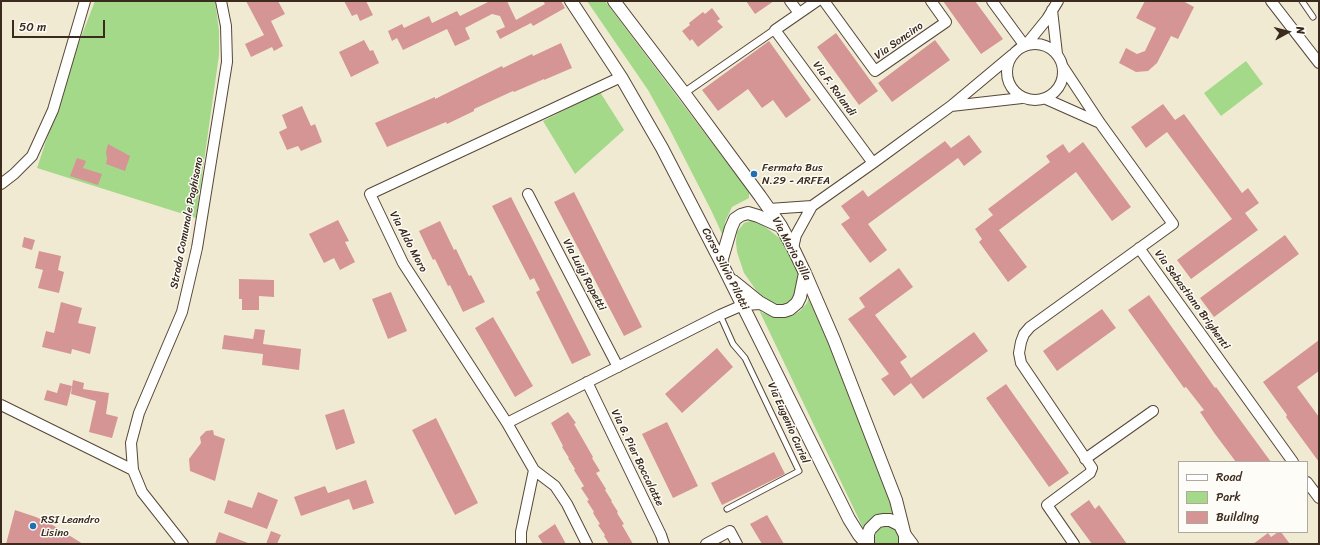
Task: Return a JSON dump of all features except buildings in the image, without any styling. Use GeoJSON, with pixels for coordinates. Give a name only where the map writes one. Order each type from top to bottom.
{"type":"FeatureCollection","features":[{"type":"Feature","properties":{"kind":"street"},"geometry":{"type":"LineString","coordinates":[[1,184],[14,174],[32,156],[53,110],[85,1]]}},
{"type":"Feature","properties":{"kind":"street","name":"Strada Comunale Paghisano"},"geometry":{"type":"LineString","coordinates":[[183,544],[142,492],[133,470],[131,443],[139,413],[182,312],[197,248],[227,62],[226,26],[221,1]]}},
{"type":"Feature","properties":{"kind":"street","name":"Corso Silvio Pilotti"},"geometry":{"type":"LineString","coordinates":[[571,1],[620,76],[662,148],[722,262],[849,519],[859,535],[867,544]]}},
{"type":"Feature","properties":{"kind":"street","name":"Via Mario Silla"},"geometry":{"type":"LineString","coordinates":[[614,1],[684,93],[781,226],[805,273],[834,340],[896,500],[904,532]]}},
{"type":"Feature","properties":{"kind":"street"},"geometry":{"type":"LineString","coordinates":[[790,1],[799,13]]}},
{"type":"Feature","properties":{"kind":"street"},"geometry":{"type":"LineString","coordinates":[[684,93],[817,1]]}},
{"type":"Feature","properties":{"kind":"street","name":"Via Soncino"},"geometry":{"type":"LineString","coordinates":[[824,1],[876,71],[946,22],[931,1]]}},
{"type":"Feature","properties":{"kind":"street"},"geometry":{"type":"LineString","coordinates":[[992,1],[1025,46]]}},
{"type":"Feature","properties":{"kind":"street"},"geometry":{"type":"LineString","coordinates":[[793,248],[796,235],[812,206],[951,106],[1025,46],[1047,19],[1058,1]]}},
{"type":"Feature","properties":{"kind":"street"},"geometry":{"type":"LineString","coordinates":[[1271,1],[1319,63]]}},
{"type":"Feature","properties":{"kind":"street"},"geometry":{"type":"LineString","coordinates":[[1012,55],[1006,71],[1010,87],[1022,98],[1030,101],[1046,99],[1058,90],[1063,79],[1063,67],[1057,54],[1052,10]]}},
{"type":"Feature","properties":{"kind":"street","name":"Via F. Rolandi"},"geometry":{"type":"LineString","coordinates":[[776,30],[873,163]]}},
{"type":"Feature","properties":{"kind":"street"},"geometry":{"type":"LineString","coordinates":[[1025,46],[1036,44],[1045,46],[1057,54]]}},
{"type":"Feature","properties":{"kind":"street","name":"Via Sebastiano Brighenti"},"geometry":{"type":"LineString","coordinates":[[1063,67],[1100,123],[1173,224],[1139,248],[1292,461]]}},
{"type":"Feature","properties":{"kind":"street","name":"Via Aldo Moro"},"geometry":{"type":"LineString","coordinates":[[534,470],[507,423],[403,263],[370,194],[620,76]]}},
{"type":"Feature","properties":{"kind":"street"},"geometry":{"type":"LineString","coordinates":[[951,106],[1022,98]]}},
{"type":"Feature","properties":{"kind":"street"},"geometry":{"type":"LineString","coordinates":[[1046,99],[1100,123]]}},
{"type":"Feature","properties":{"kind":"street","name":"Via Luigi Rapetti"},"geometry":{"type":"LineString","coordinates":[[528,194],[618,367]]}},
{"type":"Feature","properties":{"kind":"street"},"geometry":{"type":"LineString","coordinates":[[769,209],[812,206]]}},
{"type":"Feature","properties":{"kind":"street"},"geometry":{"type":"LineString","coordinates":[[722,262],[731,228],[735,219],[741,215],[748,213],[781,226]]}},
{"type":"Feature","properties":{"kind":"street"},"geometry":{"type":"LineString","coordinates":[[1074,544],[1047,505],[1090,474],[1092,468],[1020,363],[1019,353],[1021,342],[1024,334],[1030,327],[1139,248]]}},
{"type":"Feature","properties":{"kind":"street"},"geometry":{"type":"LineString","coordinates":[[730,278],[761,304],[775,311],[784,311],[790,309],[797,303],[800,297],[805,273]]}},
{"type":"Feature","properties":{"kind":"street"},"geometry":{"type":"LineString","coordinates":[[507,423],[720,315],[743,305],[761,304]]}},
{"type":"Feature","properties":{"kind":"street","name":"Via G. Pier Boccalatte"},"geometry":{"type":"LineString","coordinates":[[588,382],[664,544]]}},
{"type":"Feature","properties":{"kind":"street"},"geometry":{"type":"LineString","coordinates":[[1,405],[133,470]]}},
{"type":"Feature","properties":{"kind":"street"},"geometry":{"type":"LineString","coordinates":[[1086,459],[1153,411]]}},
{"type":"Feature","properties":{"kind":"street"},"geometry":{"type":"LineString","coordinates":[[521,544],[521,532],[534,470],[555,486],[567,504],[587,544]]}},
{"type":"Feature","properties":{"kind":"street"},"geometry":{"type":"LineString","coordinates":[[1308,483],[1319,498]]}},
{"type":"Feature","properties":{"kind":"street","name":"Corso Silvio Pilotti"},"geometry":{"type":"LineString","coordinates":[[867,544],[870,529],[878,521],[890,520],[895,522],[900,525],[904,532]]}},
{"type":"Feature","properties":{"kind":"street"},"geometry":{"type":"LineString","coordinates":[[706,544],[730,531],[737,544]]}},
{"type":"Feature","properties":{"kind":"street"},"geometry":{"type":"LineString","coordinates":[[904,532],[905,544]]}},
{"type":"Feature","properties":{"kind":"street"},"geometry":{"type":"LineString","coordinates":[[904,532],[913,544]]}},
{"type":"Feature","properties":{"kind":"lane"},"geometry":{"type":"LineString","coordinates":[[1302,1],[1314,17]]}},
{"type":"Feature","properties":{"kind":"lane","name":"Via Eugenio Curiel"},"geometry":{"type":"LineString","coordinates":[[720,315],[733,344],[744,358],[799,471],[727,509]]}},
{"type":"Feature","properties":{"kind":"green space"},"geometry":{"type":"Polygon","coordinates":[[[95,1],[215,1],[219,30],[219,55],[196,218],[37,168],[78,45],[95,1]]]}},
{"type":"Feature","properties":{"kind":"green space"},"geometry":{"type":"Polygon","coordinates":[[[587,1],[605,1],[749,192],[749,198],[732,207],[725,222],[723,236],[668,126],[648,90],[587,1]]]}},
{"type":"Feature","properties":{"kind":"green space"},"geometry":{"type":"Polygon","coordinates":[[[1246,61],[1263,84],[1221,116],[1204,93],[1246,61]]]}},
{"type":"Feature","properties":{"kind":"green space"},"geometry":{"type":"Polygon","coordinates":[[[600,92],[624,130],[575,174],[543,121],[600,92]]]}},
{"type":"Feature","properties":{"kind":"green space"},"geometry":{"type":"Polygon","coordinates":[[[750,221],[760,224],[782,240],[789,252],[798,273],[797,297],[791,302],[784,305],[776,304],[766,299],[756,290],[744,273],[737,252],[737,232],[744,223],[750,221]]]}},
{"type":"Feature","properties":{"kind":"green space"},"geometry":{"type":"Polygon","coordinates":[[[810,295],[897,516],[875,517],[868,522],[864,530],[759,310],[763,313],[778,317],[792,316],[800,311],[807,303],[810,295]]]}},
{"type":"Feature","properties":{"kind":"green space"},"geometry":{"type":"Polygon","coordinates":[[[885,526],[890,526],[898,530],[901,544],[875,544],[874,539],[877,530],[885,526]]]}},
{"type":"Feature","properties":{"kind":"place","name":"Fermata Bus N.29 - ARFEA"},"geometry":{"type":"Point","coordinates":[754,174]}},
{"type":"Feature","properties":{"kind":"place","name":"RSI Leandro Lisino"},"geometry":{"type":"Point","coordinates":[33,526]}}]}
